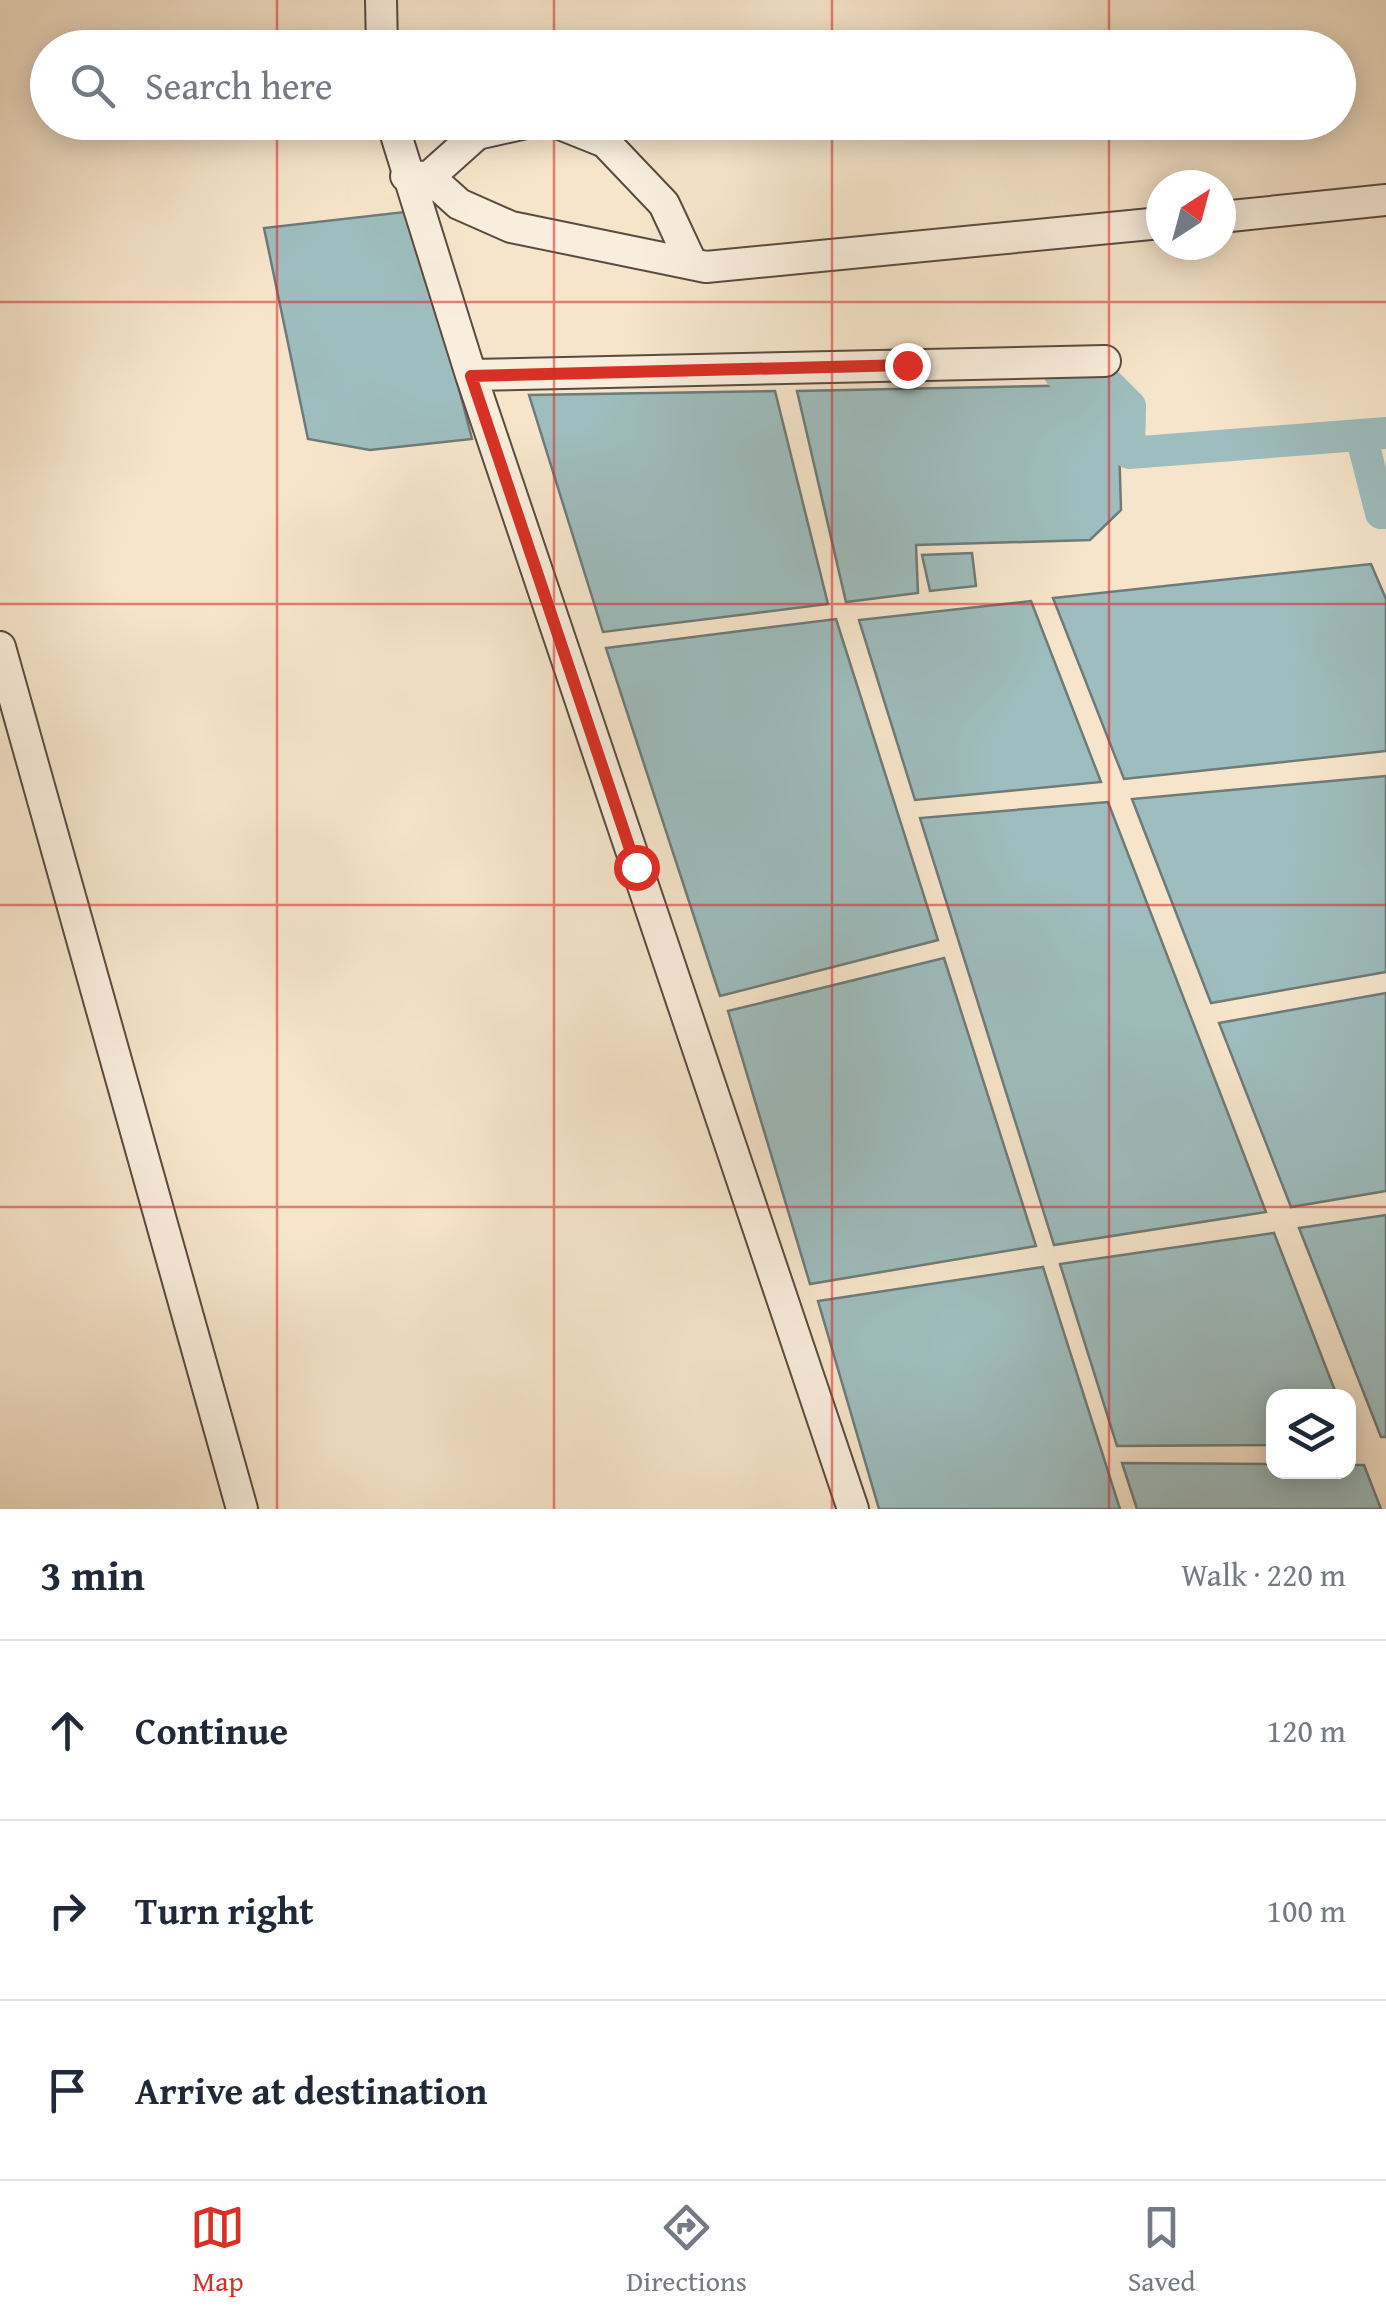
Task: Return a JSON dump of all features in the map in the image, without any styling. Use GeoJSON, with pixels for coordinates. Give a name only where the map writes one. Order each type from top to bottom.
{"type":"FeatureCollection","features":[{"type":"Feature","properties":{"kind":"street"},"geometry":{"type":"LineString","coordinates":[[380,0],[381,30]]}},
{"type":"Feature","properties":{"kind":"street"},"geometry":{"type":"LineString","coordinates":[[401,140],[418,176],[471,376],[853,1509]]}},
{"type":"Feature","properties":{"kind":"street"},"geometry":{"type":"LineString","coordinates":[[418,176],[469,140]]}},
{"type":"Feature","properties":{"kind":"street"},"geometry":{"type":"LineString","coordinates":[[600,140],[664,204],[692,264]]}},
{"type":"Feature","properties":{"kind":"street"},"geometry":{"type":"LineString","coordinates":[[418,176],[459,204],[511,227],[692,264],[726,266],[1146,224]]}},
{"type":"Feature","properties":{"kind":"street"},"geometry":{"type":"LineString","coordinates":[[1236,215],[1386,200]]}},
{"type":"Feature","properties":{"kind":"street"},"geometry":{"type":"LineString","coordinates":[[471,376],[1105,361]]}},
{"type":"Feature","properties":{"kind":"street"},"geometry":{"type":"LineString","coordinates":[[0,647],[242,1509]]}},
{"type":"Feature","properties":{"kind":"water"},"geometry":{"type":"Polygon","coordinates":[[[413,211],[472,439],[370,450],[308,439],[264,228],[413,211]]]}},
{"type":"Feature","properties":{"kind":"water"},"geometry":{"type":"Polygon","coordinates":[[[1089,385],[1118,408],[1121,510],[1090,540],[916,545],[918,593],[846,602],[797,391],[1089,385]]]}},
{"type":"Feature","properties":{"kind":"water"},"geometry":{"type":"Polygon","coordinates":[[[775,391],[828,604],[603,632],[529,395],[775,391]]]}},
{"type":"Feature","properties":{"kind":"water"},"geometry":{"type":"Polygon","coordinates":[[[972,553],[976,586],[930,591],[922,555],[972,553]]]}},
{"type":"Feature","properties":{"kind":"water"},"geometry":{"type":"Polygon","coordinates":[[[1371,564],[1386,599],[1386,751],[1124,779],[1053,598],[1371,564]]]}},
{"type":"Feature","properties":{"kind":"water"},"geometry":{"type":"Polygon","coordinates":[[[1031,601],[1101,782],[915,800],[859,620],[1031,601]]]}},
{"type":"Feature","properties":{"kind":"water"},"geometry":{"type":"Polygon","coordinates":[[[836,619],[938,940],[720,996],[606,648],[836,619]]]}},
{"type":"Feature","properties":{"kind":"water"},"geometry":{"type":"Polygon","coordinates":[[[1386,776],[1386,972],[1211,1003],[1132,799],[1386,776]]]}},
{"type":"Feature","properties":{"kind":"water"},"geometry":{"type":"Polygon","coordinates":[[[1108,802],[1266,1212],[1054,1245],[920,818],[1108,802]]]}},
{"type":"Feature","properties":{"kind":"water"},"geometry":{"type":"Polygon","coordinates":[[[944,958],[1036,1246],[810,1284],[728,1011],[944,958]]]}},
{"type":"Feature","properties":{"kind":"water"},"geometry":{"type":"Polygon","coordinates":[[[1386,993],[1386,1191],[1291,1207],[1219,1023],[1386,993]]]}},
{"type":"Feature","properties":{"kind":"water"},"geometry":{"type":"Polygon","coordinates":[[[1386,1215],[1386,1437],[1381,1437],[1299,1228],[1386,1215]]]}},
{"type":"Feature","properties":{"kind":"water"},"geometry":{"type":"Polygon","coordinates":[[[1274,1233],[1334,1389],[1266,1389],[1266,1445],[1117,1446],[1060,1264],[1274,1233]]]}},
{"type":"Feature","properties":{"kind":"water"},"geometry":{"type":"Polygon","coordinates":[[[1043,1267],[1120,1509],[879,1509],[818,1301],[1043,1267]]]}},
{"type":"Feature","properties":{"kind":"water"},"geometry":{"type":"Polygon","coordinates":[[[1122,1463],[1266,1464],[1266,1479],[1356,1479],[1356,1465],[1364,1465],[1381,1509],[1137,1509],[1122,1463]]]}},
{"type":"Feature","properties":{"kind":"waterway"},"geometry":{"type":"LineString","coordinates":[[1060,374],[1097,373],[1130,406],[1129,453],[1386,433]]}},
{"type":"Feature","properties":{"kind":"waterway"},"geometry":{"type":"LineString","coordinates":[[1361,435],[1381,513],[1386,513]]}},
{"type":"Feature","properties":{"kind":"route"},"geometry":{"type":"LineString","coordinates":[[636,867],[471,376],[907,365]]}}]}
